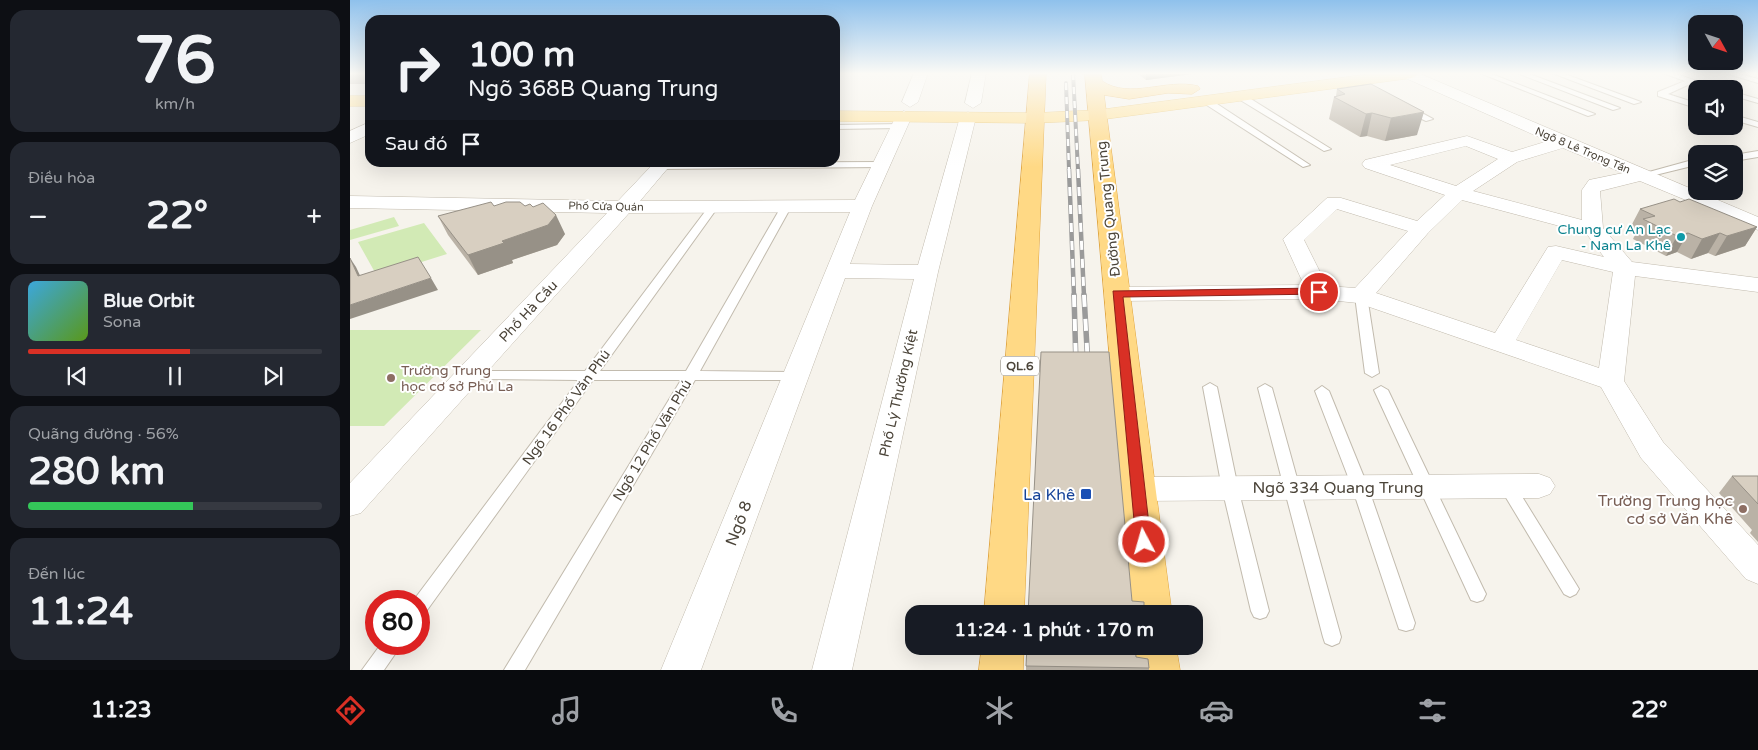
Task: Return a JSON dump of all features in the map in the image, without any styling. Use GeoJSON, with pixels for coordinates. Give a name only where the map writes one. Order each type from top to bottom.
{"type":"FeatureCollection","features":[{"type":"Feature","properties":{"kind":"highway","name":"QL.6"},"geometry":{"type":"LineString","coordinates":[[1004,605],[1027,111],[1029,104]]}},
{"type":"Feature","properties":{"kind":"highway","name":"Đường Quang Trung"},"geometry":{"type":"LineString","coordinates":[[1109,106],[1117,294],[1151,605]]}},
{"type":"Feature","properties":{"kind":"highway"},"geometry":{"type":"LineString","coordinates":[[1001,670],[1002,655]]}},
{"type":"Feature","properties":{"kind":"highway"},"geometry":{"type":"LineString","coordinates":[[1156,655],[1158,670]]}},
{"type":"Feature","properties":{"kind":"main road"},"geometry":{"type":"LineString","coordinates":[[847,104],[904,115]]}},
{"type":"Feature","properties":{"kind":"main road"},"geometry":{"type":"LineString","coordinates":[[1109,106],[1117,104]]}},
{"type":"Feature","properties":{"kind":"main road"},"geometry":{"type":"LineString","coordinates":[[840,116],[904,115],[971,110],[1027,111],[1137,104]]}},
{"type":"Feature","properties":{"kind":"main road"},"geometry":{"type":"LineString","coordinates":[[350,114],[365,114]]}},
{"type":"Feature","properties":{"kind":"street","name":"Ngõ 8"},"geometry":{"type":"LineString","coordinates":[[681,670],[862,206],[908,104]]}},
{"type":"Feature","properties":{"kind":"street","name":"Phố Lý Thường Kiệt"},"geometry":{"type":"LineString","coordinates":[[832,670],[927,272],[972,104]]}},
{"type":"Feature","properties":{"kind":"street","name":"Ngõ 8 Lê Trọng Tấn"},"geometry":{"type":"LineString","coordinates":[[1477,104],[1758,224]]}},
{"type":"Feature","properties":{"kind":"street"},"geometry":{"type":"LineString","coordinates":[[350,138],[365,130]]}},
{"type":"Feature","properties":{"kind":"street"},"geometry":{"type":"LineString","coordinates":[[1511,158],[1467,141],[1371,164],[1458,193],[1593,229],[1625,268],[1611,381],[1652,450],[1758,569]]}},
{"type":"Feature","properties":{"kind":"street"},"geometry":{"type":"LineString","coordinates":[[1361,296],[1421,229],[1458,193],[1511,158],[1564,142]]}},
{"type":"Feature","properties":{"kind":"street","name":"Phố Hà Cầu"},"geometry":{"type":"LineString","coordinates":[[350,504],[660,167]]}},
{"type":"Feature","properties":{"kind":"street"},"geometry":{"type":"LineString","coordinates":[[1593,229],[1591,190],[1596,184],[1643,176]]}},
{"type":"Feature","properties":{"kind":"street","name":"Phố Cửa Quán"},"geometry":{"type":"LineString","coordinates":[[350,202],[624,207],[862,206]]}},
{"type":"Feature","properties":{"kind":"street"},"geometry":{"type":"LineString","coordinates":[[1319,292],[1293,239],[1334,202],[1421,229]]}},
{"type":"Feature","properties":{"kind":"street"},"geometry":{"type":"LineString","coordinates":[[1502,343],[1556,252],[1625,268],[1758,285]]}},
{"type":"Feature","properties":{"kind":"street"},"geometry":{"type":"LineString","coordinates":[[837,271],[927,272]]}},
{"type":"Feature","properties":{"kind":"street"},"geometry":{"type":"LineString","coordinates":[[1117,294],[1319,292],[1361,296],[1611,381]]}},
{"type":"Feature","properties":{"kind":"street","name":"Ngõ 334 Quang Trung"},"geometry":{"type":"LineString","coordinates":[[1138,489],[1538,486]]}},
{"type":"Feature","properties":{"kind":"lane"},"geometry":{"type":"LineString","coordinates":[[1212,104],[1306,165]]}},
{"type":"Feature","properties":{"kind":"lane"},"geometry":{"type":"LineString","coordinates":[[1254,104],[1327,148]]}},
{"type":"Feature","properties":{"kind":"lane"},"geometry":{"type":"LineString","coordinates":[[1565,104],[1591,114]]}},
{"type":"Feature","properties":{"kind":"lane"},"geometry":{"type":"LineString","coordinates":[[1606,104],[1616,108]]}},
{"type":"Feature","properties":{"kind":"lane"},"geometry":{"type":"LineString","coordinates":[[1404,106],[1428,119]]}},
{"type":"Feature","properties":{"kind":"lane"},"geometry":{"type":"LineString","coordinates":[[840,126],[904,115]]}},
{"type":"Feature","properties":{"kind":"lane"},"geometry":{"type":"LineString","coordinates":[[1743,120],[1758,124]]}},
{"type":"Feature","properties":{"kind":"lane"},"geometry":{"type":"LineString","coordinates":[[1743,156],[1758,154]]}},
{"type":"Feature","properties":{"kind":"lane"},"geometry":{"type":"LineString","coordinates":[[1643,176],[1688,164]]}},
{"type":"Feature","properties":{"kind":"lane"},"geometry":{"type":"LineString","coordinates":[[840,165],[881,165]]}},
{"type":"Feature","properties":{"kind":"lane","name":"Ngõ 12 Phố Văn Phú"},"geometry":{"type":"LineString","coordinates":[[514,670],[691,375],[786,206]]}},
{"type":"Feature","properties":{"kind":"lane","name":"Ngõ 16 Phố Văn Phú"},"geometry":{"type":"LineString","coordinates":[[430,592],[713,207]]}},
{"type":"Feature","properties":{"kind":"lane"},"geometry":{"type":"LineString","coordinates":[[1361,296],[1372,373]]}},
{"type":"Feature","properties":{"kind":"lane"},"geometry":{"type":"LineString","coordinates":[[469,375],[795,376]]}},
{"type":"Feature","properties":{"kind":"lane"},"geometry":{"type":"LineString","coordinates":[[1210,387],[1230,488],[1260,611]]}},
{"type":"Feature","properties":{"kind":"lane"},"geometry":{"type":"LineString","coordinates":[[1265,388],[1332,636]]}},
{"type":"Feature","properties":{"kind":"lane"},"geometry":{"type":"LineString","coordinates":[[1381,390],[1477,594]]}},
{"type":"Feature","properties":{"kind":"lane"},"geometry":{"type":"LineString","coordinates":[[1322,391],[1360,486],[1406,623]]}},
{"type":"Feature","properties":{"kind":"lane"},"geometry":{"type":"LineString","coordinates":[[1507,486],[1570,589]]}},
{"type":"Feature","properties":{"kind":"lane"},"geometry":{"type":"LineString","coordinates":[[372,670],[384,655]]}},
{"type":"Feature","properties":{"kind":"green space"},"geometry":{"type":"Polygon","coordinates":[[[394,217],[399,226],[350,240],[350,230],[394,217]]]}},
{"type":"Feature","properties":{"kind":"green space"},"geometry":{"type":"Polygon","coordinates":[[[424,223],[447,254],[377,276],[358,242],[424,223]]]}},
{"type":"Feature","properties":{"kind":"green space","name":"Trường Trung học cơ sở Phú La"},"geometry":{"type":"Polygon","coordinates":[[[350,330],[481,330],[384,426],[350,426],[350,330]]]}},
{"type":"Feature","properties":{"kind":"building"},"geometry":{"type":"Polygon","coordinates":[[[1348,104],[1409,104],[1424,112],[1391,118],[1372,113],[1366,114],[1348,104]]]}},
{"type":"Feature","properties":{"kind":"building"},"geometry":{"type":"Polygon","coordinates":[[[1674,199],[1680,202],[1688,199],[1757,227],[1727,236],[1720,233],[1702,239],[1688,233],[1677,236],[1643,219],[1655,216],[1640,209],[1674,199]]]}},
{"type":"Feature","properties":{"kind":"building"},"geometry":{"type":"Polygon","coordinates":[[[491,202],[494,206],[506,202],[520,202],[525,206],[530,204],[533,207],[543,203],[556,215],[548,225],[468,255],[438,216],[491,202]]]}},
{"type":"Feature","properties":{"kind":"building"},"geometry":{"type":"Polygon","coordinates":[[[418,257],[431,278],[350,305],[350,258],[358,276],[418,257]]]}},
{"type":"Feature","properties":{"kind":"building"},"geometry":{"type":"Polygon","coordinates":[[[1041,352],[1109,352],[1132,601],[1144,602],[1144,605],[1028,605],[1041,352]]]}},
{"type":"Feature","properties":{"kind":"building"},"geometry":{"type":"Polygon","coordinates":[[[1732,476],[1758,476],[1758,504],[1732,476]]]}},
{"type":"Feature","properties":{"kind":"building"},"geometry":{"type":"Polygon","coordinates":[[[1027,655],[1136,655],[1136,657],[1148,659],[1149,668],[1026,666],[1027,655]]]}},
{"type":"Feature","properties":{"kind":"railway"},"geometry":{"type":"LineString","coordinates":[[1067,104],[1069,170]]}},
{"type":"Feature","properties":{"kind":"railway"},"geometry":{"type":"LineString","coordinates":[[1075,104],[1078,170]]}},
{"type":"Feature","properties":{"kind":"railway"},"geometry":{"type":"LineString","coordinates":[[1069,169],[1074,296]]}},
{"type":"Feature","properties":{"kind":"railway"},"geometry":{"type":"LineString","coordinates":[[1078,169],[1084,296]]}},
{"type":"Feature","properties":{"kind":"railway"},"geometry":{"type":"LineString","coordinates":[[1074,295],[1076,365]]}},
{"type":"Feature","properties":{"kind":"railway"},"geometry":{"type":"LineString","coordinates":[[1084,295],[1088,366]]}},
{"type":"Feature","properties":{"kind":"place","name":"Chung cư An Lạc - Nam La Khê"},"geometry":{"type":"Point","coordinates":[1681,237]}},
{"type":"Feature","properties":{"kind":"place","name":"Trường Trung học cơ sở Phú La"},"geometry":{"type":"Point","coordinates":[391,378]}},
{"type":"Feature","properties":{"kind":"place","name":"La Khê"},"geometry":{"type":"Point","coordinates":[1086,494]}},
{"type":"Feature","properties":{"kind":"place","name":"Trường Trung học cơ sở Văn Khê"},"geometry":{"type":"Point","coordinates":[1743,509]}},
{"type":"Feature","properties":{"kind":"route"},"geometry":{"type":"LineString","coordinates":[[1144,542],[1117,294],[1319,292]]}}]}
